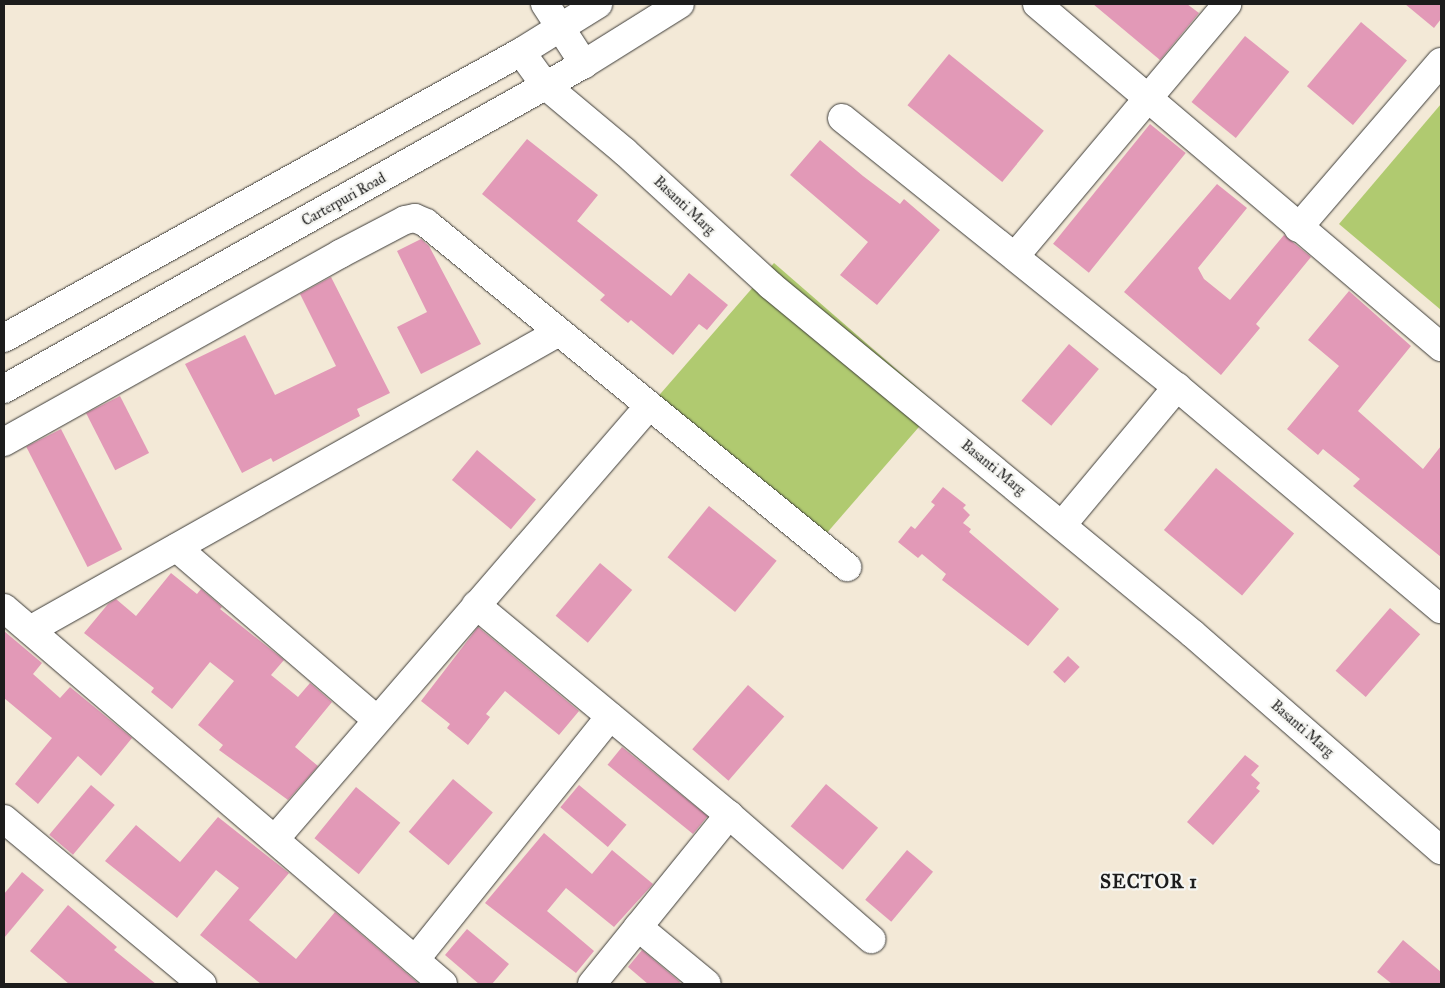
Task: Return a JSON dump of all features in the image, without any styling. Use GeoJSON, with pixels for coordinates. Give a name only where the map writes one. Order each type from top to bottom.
{"type":"FeatureCollection","features":[{"type":"Feature","properties":{"kind":"street"},"geometry":{"type":"LineString","coordinates":[[545,4],[558,28],[584,64]]}},
{"type":"Feature","properties":{"kind":"street"},"geometry":{"type":"LineString","coordinates":[[4,338],[521,52],[598,4]]}},
{"type":"Feature","properties":{"kind":"street","name":"Carterpuri Road"},"geometry":{"type":"LineString","coordinates":[[4,389],[584,64],[680,4]]}},
{"type":"Feature","properties":{"kind":"street"},"geometry":{"type":"LineString","coordinates":[[1037,4],[1148,96],[1298,228],[1441,347]]}},
{"type":"Feature","properties":{"kind":"street"},"geometry":{"type":"LineString","coordinates":[[1016,255],[1227,4]]}},
{"type":"Feature","properties":{"kind":"street","name":"Basanti Marg"},"geometry":{"type":"LineString","coordinates":[[521,52],[544,85],[625,152],[770,285],[1062,525],[1441,850]]}},
{"type":"Feature","properties":{"kind":"street"},"geometry":{"type":"LineString","coordinates":[[1298,228],[1439,70]]}},
{"type":"Feature","properties":{"kind":"street"},"geometry":{"type":"LineString","coordinates":[[842,118],[1016,255],[1177,386],[1441,609]]}},
{"type":"Feature","properties":{"kind":"street"},"geometry":{"type":"LineString","coordinates":[[4,442],[405,220],[415,218],[426,223],[648,407],[847,567]]}},
{"type":"Feature","properties":{"kind":"street"},"geometry":{"type":"LineString","coordinates":[[30,630],[558,332]]}},
{"type":"Feature","properties":{"kind":"street"},"geometry":{"type":"LineString","coordinates":[[1062,525],[1177,386]]}},
{"type":"Feature","properties":{"kind":"street"},"geometry":{"type":"LineString","coordinates":[[275,839],[376,719],[648,407]]}},
{"type":"Feature","properties":{"kind":"street"},"geometry":{"type":"LineString","coordinates":[[177,548],[376,719]]}},
{"type":"Feature","properties":{"kind":"street"},"geometry":{"type":"LineString","coordinates":[[476,605],[729,815],[871,939]]}},
{"type":"Feature","properties":{"kind":"street"},"geometry":{"type":"LineString","coordinates":[[4,608],[443,984]]}},
{"type":"Feature","properties":{"kind":"street"},"geometry":{"type":"LineString","coordinates":[[415,960],[610,717]]}},
{"type":"Feature","properties":{"kind":"street"},"geometry":{"type":"LineString","coordinates":[[592,984],[729,815]]}},
{"type":"Feature","properties":{"kind":"street"},"geometry":{"type":"LineString","coordinates":[[4,819],[202,984]]}},
{"type":"Feature","properties":{"kind":"street"},"geometry":{"type":"LineString","coordinates":[[638,927],[707,984]]}},
{"type":"Feature","properties":{"kind":"green space"},"geometry":{"type":"Polygon","coordinates":[[[1441,104],[1441,310],[1339,224],[1441,104]]]}},
{"type":"Feature","properties":{"kind":"green space"},"geometry":{"type":"Polygon","coordinates":[[[774,263],[938,405],[816,546],[652,403],[774,263]]]}},
{"type":"Feature","properties":{"kind":"building"},"geometry":{"type":"Polygon","coordinates":[[[1093,4],[1187,4],[1199,13],[1160,60],[1093,4]]]}},
{"type":"Feature","properties":{"kind":"building"},"geometry":{"type":"Polygon","coordinates":[[[1405,4],[1441,4],[1441,19],[1434,28],[1405,4]]]}},
{"type":"Feature","properties":{"kind":"building"},"geometry":{"type":"Polygon","coordinates":[[[1361,22],[1407,61],[1353,125],[1307,86],[1361,22]]]}},
{"type":"Feature","properties":{"kind":"building"},"geometry":{"type":"Polygon","coordinates":[[[1245,36],[1289,72],[1236,138],[1192,102],[1245,36]]]}},
{"type":"Feature","properties":{"kind":"building"},"geometry":{"type":"Polygon","coordinates":[[[949,54],[1044,131],[1002,182],[907,105],[949,54]]]}},
{"type":"Feature","properties":{"kind":"building"},"geometry":{"type":"Polygon","coordinates":[[[1150,124],[1186,153],[1089,273],[1053,244],[1150,124]]]}},
{"type":"Feature","properties":{"kind":"building"},"geometry":{"type":"Polygon","coordinates":[[[527,139],[598,195],[577,221],[671,296],[689,273],[728,305],[707,330],[699,324],[673,355],[631,320],[628,323],[600,300],[605,295],[482,194],[527,139]]]}},
{"type":"Feature","properties":{"kind":"building"},"geometry":{"type":"Polygon","coordinates":[[[820,140],[900,204],[904,199],[940,230],[877,305],[840,275],[868,242],[790,175],[820,140]]]}},
{"type":"Feature","properties":{"kind":"building"},"geometry":{"type":"Polygon","coordinates":[[[1217,184],[1247,208],[1198,268],[1204,279],[1230,300],[1284,235],[1311,257],[1256,324],[1260,328],[1221,375],[1124,292],[1217,184]]]}},
{"type":"Feature","properties":{"kind":"building"},"geometry":{"type":"Polygon","coordinates":[[[421,239],[429,246],[481,344],[421,374],[397,327],[427,312],[397,251],[421,239]]]}},
{"type":"Feature","properties":{"kind":"building"},"geometry":{"type":"Polygon","coordinates":[[[331,277],[390,393],[357,409],[360,416],[273,462],[271,458],[242,473],[185,364],[245,335],[275,395],[336,366],[300,294],[331,277]]]}},
{"type":"Feature","properties":{"kind":"building"},"geometry":{"type":"Polygon","coordinates":[[[1349,291],[1411,346],[1358,411],[1423,469],[1441,446],[1441,557],[1353,486],[1360,479],[1323,449],[1318,455],[1287,429],[1339,366],[1308,340],[1349,291]]]}},
{"type":"Feature","properties":{"kind":"building"},"geometry":{"type":"Polygon","coordinates":[[[1069,344],[1099,369],[1051,426],[1021,401],[1069,344]]]}},
{"type":"Feature","properties":{"kind":"building"},"geometry":{"type":"Polygon","coordinates":[[[120,396],[149,453],[115,470],[86,413],[120,396]]]}},
{"type":"Feature","properties":{"kind":"building"},"geometry":{"type":"Polygon","coordinates":[[[61,429],[122,549],[88,567],[26,447],[61,429]]]}},
{"type":"Feature","properties":{"kind":"building"},"geometry":{"type":"Polygon","coordinates":[[[477,450],[536,499],[511,529],[452,480],[477,450]]]}},
{"type":"Feature","properties":{"kind":"building"},"geometry":{"type":"Polygon","coordinates":[[[1216,468],[1294,534],[1242,596],[1164,530],[1216,468]]]}},
{"type":"Feature","properties":{"kind":"building"},"geometry":{"type":"Polygon","coordinates":[[[943,487],[966,505],[963,508],[970,515],[963,523],[971,529],[969,532],[1059,609],[1028,646],[942,580],[946,574],[922,554],[918,558],[898,542],[911,526],[915,529],[935,505],[931,502],[943,487]]]}},
{"type":"Feature","properties":{"kind":"building"},"geometry":{"type":"Polygon","coordinates":[[[709,506],[777,561],[735,612],[667,557],[709,506]]]}},
{"type":"Feature","properties":{"kind":"building"},"geometry":{"type":"Polygon","coordinates":[[[600,563],[632,590],[588,643],[556,616],[600,563]]]}},
{"type":"Feature","properties":{"kind":"building"},"geometry":{"type":"Polygon","coordinates":[[[171,573],[197,594],[201,589],[222,607],[220,609],[284,660],[271,675],[298,697],[310,683],[332,702],[295,747],[318,766],[288,800],[219,750],[223,745],[198,725],[234,681],[210,662],[172,709],[151,692],[154,688],[84,633],[108,604],[116,599],[136,616],[171,573]]]}},
{"type":"Feature","properties":{"kind":"building"},"geometry":{"type":"Polygon","coordinates":[[[1390,608],[1420,634],[1366,697],[1336,671],[1390,608]]]}},
{"type":"Feature","properties":{"kind":"building"},"geometry":{"type":"Polygon","coordinates":[[[478,627],[579,711],[559,735],[505,691],[486,714],[490,717],[468,745],[447,728],[450,724],[421,701],[478,627]]]}},
{"type":"Feature","properties":{"kind":"building"},"geometry":{"type":"Polygon","coordinates":[[[4,631],[42,663],[33,674],[60,698],[70,687],[132,738],[101,776],[78,756],[38,804],[15,784],[52,738],[4,698],[4,631]]]}},
{"type":"Feature","properties":{"kind":"building"},"geometry":{"type":"Polygon","coordinates":[[[1068,656],[1080,667],[1065,683],[1053,672],[1068,656]]]}},
{"type":"Feature","properties":{"kind":"building"},"geometry":{"type":"Polygon","coordinates":[[[748,685],[784,716],[728,781],[692,749],[748,685]]]}},
{"type":"Feature","properties":{"kind":"building"},"geometry":{"type":"Polygon","coordinates":[[[622,747],[707,816],[693,834],[608,765],[622,747]]]}},
{"type":"Feature","properties":{"kind":"building"},"geometry":{"type":"Polygon","coordinates":[[[1245,755],[1259,766],[1251,775],[1260,783],[1256,788],[1260,791],[1213,845],[1187,822],[1245,755]]]}},
{"type":"Feature","properties":{"kind":"building"},"geometry":{"type":"Polygon","coordinates":[[[453,779],[493,812],[448,865],[409,832],[453,779]]]}},
{"type":"Feature","properties":{"kind":"building"},"geometry":{"type":"Polygon","coordinates":[[[826,784],[878,828],[843,870],[791,826],[826,784]]]}},
{"type":"Feature","properties":{"kind":"building"},"geometry":{"type":"Polygon","coordinates":[[[91,785],[115,805],[73,855],[49,835],[91,785]]]}},
{"type":"Feature","properties":{"kind":"building"},"geometry":{"type":"Polygon","coordinates":[[[579,785],[626,825],[608,847],[560,807],[579,785]]]}},
{"type":"Feature","properties":{"kind":"building"},"geometry":{"type":"Polygon","coordinates":[[[356,787],[400,823],[359,874],[314,838],[356,787]]]}},
{"type":"Feature","properties":{"kind":"building"},"geometry":{"type":"Polygon","coordinates":[[[218,817],[289,873],[249,920],[296,959],[335,912],[419,984],[261,984],[200,935],[239,888],[216,870],[177,918],[105,861],[136,825],[180,862],[218,817]]]}},
{"type":"Feature","properties":{"kind":"building"},"geometry":{"type":"Polygon","coordinates":[[[544,833],[592,874],[612,850],[653,884],[614,927],[566,888],[547,911],[594,951],[576,973],[485,903],[544,833]]]}},
{"type":"Feature","properties":{"kind":"building"},"geometry":{"type":"Polygon","coordinates":[[[907,850],[933,872],[891,922],[865,900],[907,850]]]}},
{"type":"Feature","properties":{"kind":"building"},"geometry":{"type":"Polygon","coordinates":[[[22,872],[44,890],[4,938],[4,894],[22,872]]]}},
{"type":"Feature","properties":{"kind":"building"},"geometry":{"type":"Polygon","coordinates":[[[68,905],[117,947],[114,950],[156,984],[69,984],[30,951],[68,905]]]}},
{"type":"Feature","properties":{"kind":"building"},"geometry":{"type":"Polygon","coordinates":[[[467,929],[509,964],[492,984],[479,984],[445,955],[467,929]]]}},
{"type":"Feature","properties":{"kind":"building"},"geometry":{"type":"Polygon","coordinates":[[[1403,940],[1441,972],[1441,984],[1392,984],[1377,972],[1403,940]]]}},
{"type":"Feature","properties":{"kind":"building"},"geometry":{"type":"Polygon","coordinates":[[[642,950],[680,982],[679,984],[648,984],[628,967],[642,950]]]}},
{"type":"Feature","properties":{"kind":"district","name":"SECTOR 1"},"geometry":{"type":"Point","coordinates":[1149,882]}}]}
